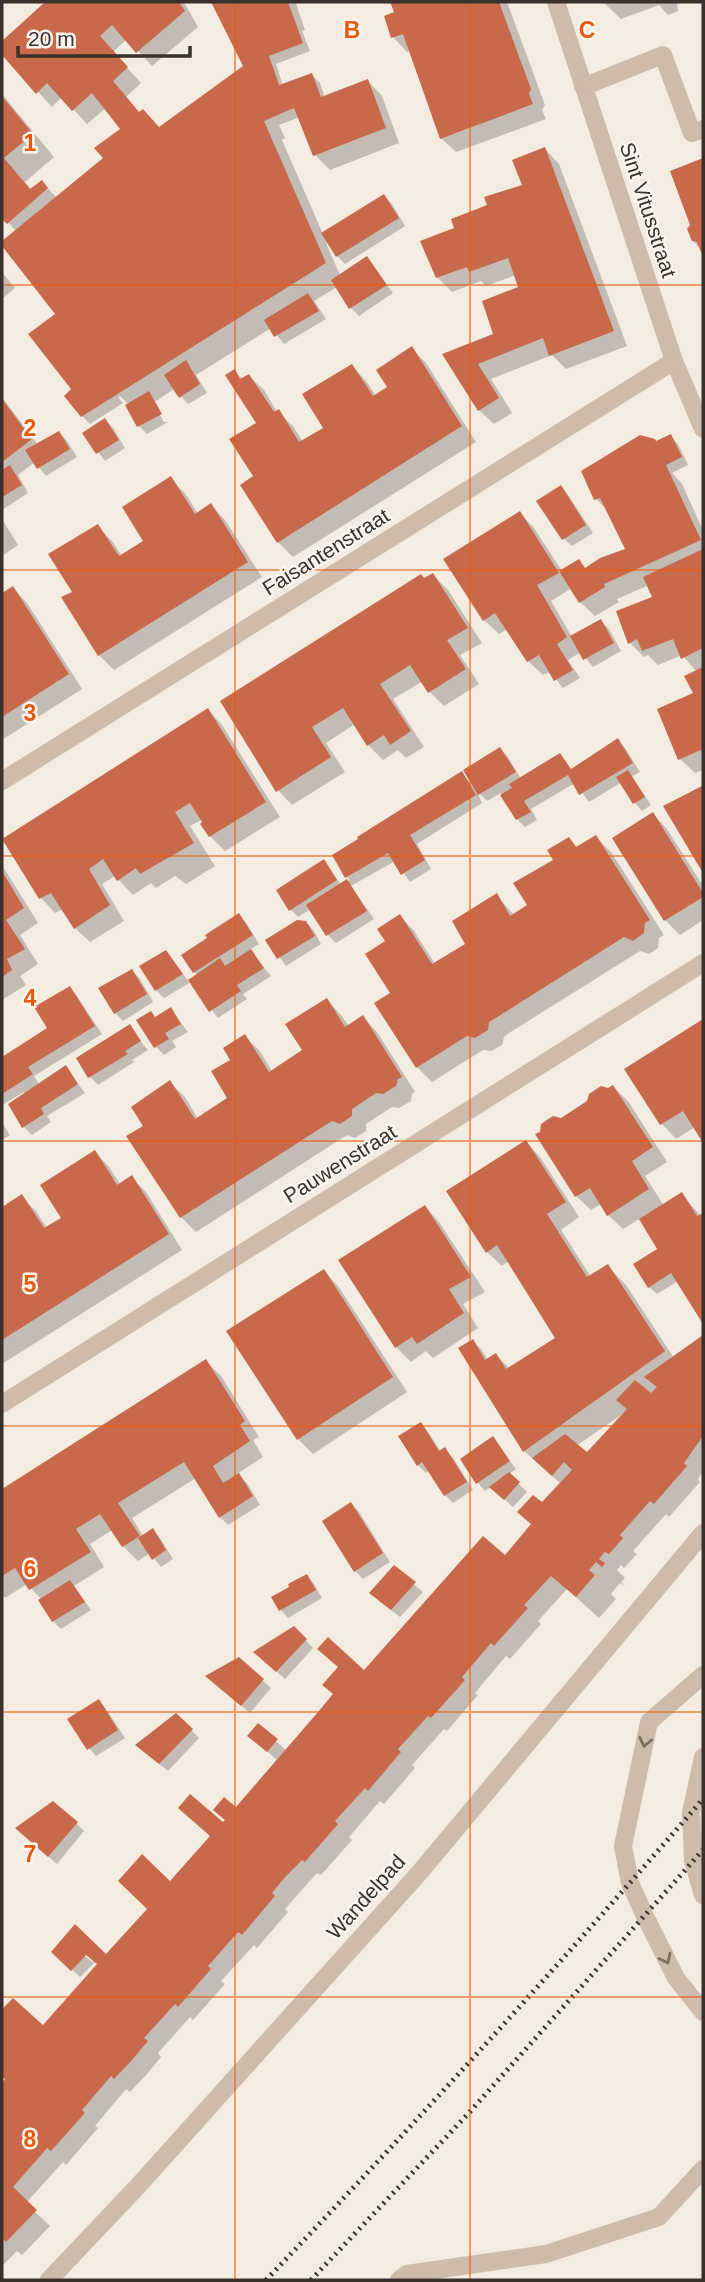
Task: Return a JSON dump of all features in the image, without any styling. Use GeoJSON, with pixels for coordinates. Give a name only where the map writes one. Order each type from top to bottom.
{"type":"FeatureCollection","features":[{"type":"Feature","properties":{"kind":"street","name":"Sint Vitusstraat"},"geometry":{"type":"LineString","coordinates":[[556,2],[674,361],[703,429]]}},
{"type":"Feature","properties":{"kind":"street"},"geometry":{"type":"LineString","coordinates":[[583,87],[663,55],[692,133],[703,130]]}},
{"type":"Feature","properties":{"kind":"street","name":"Faisantenstraat"},"geometry":{"type":"LineString","coordinates":[[2,781],[674,361]]}},
{"type":"Feature","properties":{"kind":"street","name":"Pauwenstraat"},"geometry":{"type":"LineString","coordinates":[[2,1404],[703,963]]}},
{"type":"Feature","properties":{"kind":"street","name":"Wandelpad"},"geometry":{"type":"LineString","coordinates":[[49,2280],[138,2186],[420,1872],[703,1533]]}},
{"type":"Feature","properties":{"kind":"street"},"geometry":{"type":"LineString","coordinates":[[703,1675],[649,1723],[624,1846],[630,1883],[645,1916],[676,1978],[703,2012]]}},
{"type":"Feature","properties":{"kind":"street"},"geometry":{"type":"LineString","coordinates":[[703,1756],[691,1813],[693,1861],[703,1895]]}},
{"type":"Feature","properties":{"kind":"street"},"geometry":{"type":"LineString","coordinates":[[400,2280],[407,2274],[546,2254],[659,2217],[703,2169]]}},
{"type":"Feature","properties":{"kind":"building"},"geometry":{"type":"Polygon","coordinates":[[[45,2],[179,2],[185,11],[136,53],[112,25],[100,36],[128,67],[113,81],[139,112],[143,109],[159,127],[243,66],[211,2],[288,2],[303,43],[269,56],[279,85],[312,73],[321,97],[368,79],[386,128],[313,156],[294,108],[264,121],[326,263],[81,417],[64,396],[71,389],[28,334],[55,314],[2,246],[2,241],[103,158],[94,148],[120,129],[92,93],[72,111],[47,83],[36,94],[2,55],[2,41],[45,2]]]}},
{"type":"Feature","properties":{"kind":"building"},"geometry":{"type":"Polygon","coordinates":[[[390,2],[499,2],[531,89],[529,94],[533,104],[440,139],[403,34],[391,38],[384,16],[394,12],[390,2]]]}},
{"type":"Feature","properties":{"kind":"building"},"geometry":{"type":"Polygon","coordinates":[[[2,96],[33,134],[4,158],[30,189],[42,180],[48,188],[7,224],[2,219],[2,96]]]}},
{"type":"Feature","properties":{"kind":"building"},"geometry":{"type":"Polygon","coordinates":[[[545,147],[614,331],[549,356],[543,338],[478,364],[499,398],[478,411],[442,354],[493,334],[482,301],[518,287],[508,258],[469,272],[467,267],[436,278],[420,241],[454,228],[451,219],[487,205],[484,197],[522,185],[512,160],[545,147]]]}},
{"type":"Feature","properties":{"kind":"building"},"geometry":{"type":"Polygon","coordinates":[[[703,158],[703,257],[697,242],[692,241],[687,229],[690,225],[670,171],[703,158]]]}},
{"type":"Feature","properties":{"kind":"building"},"geometry":{"type":"Polygon","coordinates":[[[384,194],[399,218],[336,257],[321,233],[384,194]]]}},
{"type":"Feature","properties":{"kind":"building"},"geometry":{"type":"Polygon","coordinates":[[[367,256],[387,285],[349,309],[331,280],[367,256]]]}},
{"type":"Feature","properties":{"kind":"building"},"geometry":{"type":"Polygon","coordinates":[[[308,293],[319,311],[274,337],[264,320],[308,293]]]}},
{"type":"Feature","properties":{"kind":"building"},"geometry":{"type":"Polygon","coordinates":[[[412,346],[462,426],[277,543],[240,485],[253,476],[229,439],[256,423],[225,375],[235,369],[240,379],[249,374],[274,412],[279,409],[299,442],[323,428],[302,394],[352,364],[373,396],[387,387],[376,370],[412,346]]]}},
{"type":"Feature","properties":{"kind":"building"},"geometry":{"type":"Polygon","coordinates":[[[186,360],[200,384],[179,398],[164,375],[186,360]]]}},
{"type":"Feature","properties":{"kind":"building"},"geometry":{"type":"Polygon","coordinates":[[[149,391],[162,414],[137,427],[125,405],[149,391]]]}},
{"type":"Feature","properties":{"kind":"building"},"geometry":{"type":"Polygon","coordinates":[[[2,399],[32,439],[2,462],[2,399]]]}},
{"type":"Feature","properties":{"kind":"building"},"geometry":{"type":"Polygon","coordinates":[[[105,418],[119,440],[96,454],[82,433],[105,418]]]}},
{"type":"Feature","properties":{"kind":"building"},"geometry":{"type":"Polygon","coordinates":[[[59,431],[70,449],[37,469],[25,450],[59,431]]]}},
{"type":"Feature","properties":{"kind":"building"},"geometry":{"type":"Polygon","coordinates":[[[671,434],[682,457],[666,465],[701,540],[604,584],[605,587],[579,603],[559,571],[579,559],[585,568],[600,558],[625,549],[600,498],[594,500],[581,471],[640,435],[656,441],[671,434]]]}},
{"type":"Feature","properties":{"kind":"building"},"geometry":{"type":"Polygon","coordinates":[[[10,465],[22,485],[2,497],[2,470],[10,465]]]}},
{"type":"Feature","properties":{"kind":"building"},"geometry":{"type":"Polygon","coordinates":[[[171,476],[195,514],[211,503],[248,562],[98,656],[61,597],[72,592],[48,554],[98,524],[119,556],[143,541],[122,507],[171,476]]]}},
{"type":"Feature","properties":{"kind":"building"},"geometry":{"type":"Polygon","coordinates":[[[561,485],[586,525],[562,540],[536,501],[561,485]]]}},
{"type":"Feature","properties":{"kind":"building"},"geometry":{"type":"Polygon","coordinates":[[[520,511],[559,573],[537,585],[567,637],[557,644],[573,670],[554,681],[539,655],[527,662],[495,613],[483,621],[443,559],[520,511]]]}},
{"type":"Feature","properties":{"kind":"building"},"geometry":{"type":"Polygon","coordinates":[[[703,549],[703,648],[681,659],[673,639],[642,651],[637,639],[628,644],[616,611],[652,597],[643,577],[703,549]]]}},
{"type":"Feature","properties":{"kind":"building"},"geometry":{"type":"Polygon","coordinates":[[[433,573],[468,628],[447,640],[466,669],[428,693],[410,665],[380,684],[411,731],[390,745],[384,735],[367,746],[343,708],[312,727],[331,757],[276,792],[220,701],[421,574],[424,578],[433,573]]]}},
{"type":"Feature","properties":{"kind":"building"},"geometry":{"type":"Polygon","coordinates":[[[13,586],[69,674],[2,717],[2,593],[13,586]]]}},
{"type":"Feature","properties":{"kind":"building"},"geometry":{"type":"Polygon","coordinates":[[[601,619],[614,643],[583,660],[570,636],[601,619]]]}},
{"type":"Feature","properties":{"kind":"building"},"geometry":{"type":"Polygon","coordinates":[[[703,667],[703,749],[678,760],[657,709],[693,693],[684,676],[703,667]]]}},
{"type":"Feature","properties":{"kind":"building"},"geometry":{"type":"Polygon","coordinates":[[[208,708],[266,802],[209,837],[190,803],[175,812],[194,843],[140,874],[136,868],[117,881],[103,859],[89,869],[110,905],[74,929],[51,893],[39,899],[2,839],[208,708]]]}},
{"type":"Feature","properties":{"kind":"building"},"geometry":{"type":"Polygon","coordinates":[[[618,738],[633,763],[579,795],[568,775],[524,801],[531,812],[516,820],[500,795],[512,788],[509,784],[560,753],[571,769],[618,738]]]}},
{"type":"Feature","properties":{"kind":"building"},"geometry":{"type":"Polygon","coordinates":[[[500,747],[516,772],[478,795],[463,770],[500,747]]]}},
{"type":"Feature","properties":{"kind":"building"},"geometry":{"type":"Polygon","coordinates":[[[628,770],[645,797],[633,804],[616,777],[628,770]]]}},
{"type":"Feature","properties":{"kind":"building"},"geometry":{"type":"Polygon","coordinates":[[[462,771],[476,795],[410,835],[425,860],[401,875],[388,853],[345,878],[332,855],[462,771]]]}},
{"type":"Feature","properties":{"kind":"building"},"geometry":{"type":"Polygon","coordinates":[[[702,786],[703,789],[703,873],[663,806],[702,786]]]}},
{"type":"Feature","properties":{"kind":"building"},"geometry":{"type":"Polygon","coordinates":[[[653,812],[703,893],[703,897],[664,921],[612,838],[653,812]]]}},
{"type":"Feature","properties":{"kind":"building"},"geometry":{"type":"Polygon","coordinates":[[[596,835],[650,920],[645,923],[644,933],[633,941],[624,937],[489,1022],[488,1030],[475,1038],[467,1036],[416,1068],[374,1003],[390,993],[365,954],[385,941],[377,929],[400,914],[432,964],[465,944],[452,921],[497,893],[510,916],[527,905],[513,883],[553,860],[547,850],[569,837],[576,847],[596,835]]]}},
{"type":"Feature","properties":{"kind":"building"},"geometry":{"type":"Polygon","coordinates":[[[324,859],[337,880],[289,911],[276,890],[324,859]]]}},
{"type":"Feature","properties":{"kind":"building"},"geometry":{"type":"Polygon","coordinates":[[[2,871],[24,908],[6,920],[25,949],[7,959],[12,970],[2,977],[2,871]]]}},
{"type":"Feature","properties":{"kind":"building"},"geometry":{"type":"Polygon","coordinates":[[[347,879],[367,911],[326,936],[306,905],[347,879]]]}},
{"type":"Feature","properties":{"kind":"building"},"geometry":{"type":"Polygon","coordinates":[[[239,913],[253,935],[193,973],[181,955],[207,938],[205,935],[239,913]]]}},
{"type":"Feature","properties":{"kind":"building"},"geometry":{"type":"Polygon","coordinates":[[[297,920],[306,921],[315,936],[277,959],[265,940],[297,920]]]}},
{"type":"Feature","properties":{"kind":"building"},"geometry":{"type":"Polygon","coordinates":[[[251,949],[264,968],[237,985],[241,991],[209,1012],[188,980],[220,958],[225,966],[251,949]]]}},
{"type":"Feature","properties":{"kind":"building"},"geometry":{"type":"Polygon","coordinates":[[[166,950],[183,974],[155,991],[139,966],[166,950]]]}},
{"type":"Feature","properties":{"kind":"building"},"geometry":{"type":"Polygon","coordinates":[[[132,969],[147,994],[114,1014],[98,988],[132,969]]]}},
{"type":"Feature","properties":{"kind":"building"},"geometry":{"type":"Polygon","coordinates":[[[70,986],[95,1026],[28,1067],[33,1074],[2,1094],[2,1057],[47,1028],[34,1007],[70,986]]]}},
{"type":"Feature","properties":{"kind":"building"},"geometry":{"type":"Polygon","coordinates":[[[327,998],[345,1027],[363,1015],[402,1077],[398,1079],[396,1086],[383,1094],[376,1093],[352,1109],[352,1116],[340,1124],[332,1121],[180,1218],[126,1136],[143,1126],[131,1107],[170,1080],[195,1119],[227,1098],[211,1071],[230,1060],[223,1048],[245,1034],[269,1072],[302,1050],[285,1024],[327,998]]]}},
{"type":"Feature","properties":{"kind":"building"},"geometry":{"type":"Polygon","coordinates":[[[171,1007],[181,1024],[165,1033],[169,1039],[154,1048],[136,1020],[151,1011],[155,1017],[171,1007]]]}},
{"type":"Feature","properties":{"kind":"building"},"geometry":{"type":"Polygon","coordinates":[[[703,1019],[703,1143],[683,1111],[660,1125],[624,1069],[703,1019]]]}},
{"type":"Feature","properties":{"kind":"building"},"geometry":{"type":"Polygon","coordinates":[[[130,1024],[141,1041],[125,1051],[128,1054],[88,1078],[76,1058],[130,1024]]]}},
{"type":"Feature","properties":{"kind":"building"},"geometry":{"type":"Polygon","coordinates":[[[66,1065],[78,1084],[41,1108],[44,1114],[22,1128],[8,1104],[66,1065]]]}},
{"type":"Feature","properties":{"kind":"building"},"geometry":{"type":"Polygon","coordinates":[[[613,1085],[653,1147],[632,1161],[649,1189],[607,1216],[590,1188],[575,1197],[535,1134],[540,1132],[541,1124],[553,1116],[561,1118],[587,1101],[589,1094],[601,1086],[608,1088],[613,1085]]]}},
{"type":"Feature","properties":{"kind":"building"},"geometry":{"type":"Polygon","coordinates":[[[526,1140],[566,1202],[547,1214],[587,1277],[608,1264],[665,1351],[523,1452],[458,1348],[473,1339],[485,1360],[496,1353],[506,1369],[555,1338],[497,1245],[486,1253],[446,1191],[526,1140]]]}},
{"type":"Feature","properties":{"kind":"building"},"geometry":{"type":"Polygon","coordinates":[[[95,1150],[117,1185],[132,1175],[169,1234],[2,1340],[2,1207],[22,1194],[44,1228],[61,1218],[40,1185],[95,1150]]]}},
{"type":"Feature","properties":{"kind":"building"},"geometry":{"type":"Polygon","coordinates":[[[682,1192],[697,1216],[703,1213],[703,1324],[671,1273],[648,1288],[633,1264],[657,1249],[639,1219],[682,1192]]]}},
{"type":"Feature","properties":{"kind":"building"},"geometry":{"type":"Polygon","coordinates":[[[425,1205],[471,1277],[449,1289],[464,1313],[417,1344],[412,1337],[395,1348],[338,1260],[425,1205]]]}},
{"type":"Feature","properties":{"kind":"building"},"geometry":{"type":"Polygon","coordinates":[[[324,1269],[393,1377],[297,1440],[226,1331],[324,1269]]]}},
{"type":"Feature","properties":{"kind":"building"},"geometry":{"type":"Polygon","coordinates":[[[703,1335],[703,1436],[684,1463],[687,1466],[654,1504],[650,1501],[620,1535],[623,1538],[609,1554],[603,1554],[599,1559],[605,1563],[602,1567],[596,1562],[589,1570],[595,1575],[576,1597],[551,1576],[524,1605],[528,1608],[494,1646],[491,1643],[462,1677],[465,1680],[398,1749],[401,1752],[368,1791],[365,1788],[335,1821],[338,1824],[305,1862],[302,1860],[286,1876],[272,1893],[275,1896],[242,1935],[238,1932],[208,1966],[211,1969],[178,2007],[175,2004],[144,2038],[148,2041],[132,2060],[114,2079],[111,2076],[82,2110],[85,2113],[51,2151],[47,2148],[13,2187],[37,2210],[6,2242],[2,2238],[2,2083],[5,2079],[2,2076],[2,2009],[13,1998],[43,2025],[97,1964],[86,1955],[71,1971],[51,1952],[75,1924],[106,1954],[147,1909],[118,1881],[142,1854],[170,1881],[210,1836],[178,1808],[190,1794],[223,1822],[225,1820],[213,1810],[224,1797],[236,1807],[333,1694],[322,1685],[338,1667],[317,1649],[328,1637],[364,1670],[483,1536],[505,1555],[531,1524],[517,1512],[533,1495],[542,1502],[572,1470],[564,1462],[552,1476],[532,1458],[565,1434],[587,1452],[627,1409],[616,1400],[635,1380],[651,1393],[657,1387],[644,1377],[703,1335]]]}},
{"type":"Feature","properties":{"kind":"building"},"geometry":{"type":"Polygon","coordinates":[[[206,1359],[245,1421],[240,1425],[250,1441],[213,1466],[223,1483],[239,1473],[253,1496],[219,1518],[184,1462],[118,1503],[140,1536],[122,1547],[100,1514],[76,1529],[91,1552],[29,1590],[15,1568],[2,1576],[2,1489],[206,1359]]]}},
{"type":"Feature","properties":{"kind":"building"},"geometry":{"type":"Polygon","coordinates":[[[421,1422],[439,1451],[445,1447],[467,1482],[444,1496],[422,1462],[417,1466],[398,1436],[421,1422]]]}},
{"type":"Feature","properties":{"kind":"building"},"geometry":{"type":"Polygon","coordinates":[[[493,1436],[510,1461],[476,1484],[460,1459],[493,1436]]]}},
{"type":"Feature","properties":{"kind":"building"},"geometry":{"type":"Polygon","coordinates":[[[509,1472],[520,1482],[504,1500],[489,1487],[509,1472]]]}},
{"type":"Feature","properties":{"kind":"building"},"geometry":{"type":"Polygon","coordinates":[[[351,1502],[383,1553],[354,1572],[322,1521],[351,1502]]]}},
{"type":"Feature","properties":{"kind":"building"},"geometry":{"type":"Polygon","coordinates":[[[153,1528],[166,1550],[152,1560],[138,1538],[153,1528]]]}},
{"type":"Feature","properties":{"kind":"building"},"geometry":{"type":"Polygon","coordinates":[[[394,1565],[416,1582],[391,1610],[369,1593],[394,1565]]]}},
{"type":"Feature","properties":{"kind":"building"},"geometry":{"type":"Polygon","coordinates":[[[307,1574],[316,1590],[279,1611],[271,1597],[307,1574]]]}},
{"type":"Feature","properties":{"kind":"building"},"geometry":{"type":"Polygon","coordinates":[[[70,1580],[85,1602],[52,1622],[38,1600],[70,1580]]]}},
{"type":"Feature","properties":{"kind":"building"},"geometry":{"type":"Polygon","coordinates":[[[294,1626],[307,1639],[276,1672],[253,1652],[294,1626]]]}},
{"type":"Feature","properties":{"kind":"building"},"geometry":{"type":"Polygon","coordinates":[[[239,1657],[264,1679],[241,1706],[205,1676],[239,1657]]]}},
{"type":"Feature","properties":{"kind":"building"},"geometry":{"type":"Polygon","coordinates":[[[99,1699],[118,1730],[87,1750],[67,1719],[99,1699]]]}},
{"type":"Feature","properties":{"kind":"building"},"geometry":{"type":"Polygon","coordinates":[[[176,1713],[193,1729],[159,1764],[135,1745],[176,1713]]]}},
{"type":"Feature","properties":{"kind":"building"},"geometry":{"type":"Polygon","coordinates":[[[258,1723],[278,1739],[267,1752],[247,1736],[258,1723]]]}},
{"type":"Feature","properties":{"kind":"building"},"geometry":{"type":"Polygon","coordinates":[[[53,1801],[78,1822],[48,1857],[15,1828],[53,1801]]]}},
{"type":"Feature","properties":{"kind":"railway"},"geometry":{"type":"LineString","coordinates":[[266,2280],[488,2042],[703,1799]]}},
{"type":"Feature","properties":{"kind":"railway"},"geometry":{"type":"LineString","coordinates":[[311,2280],[467,2115],[703,1850]]}}]}
